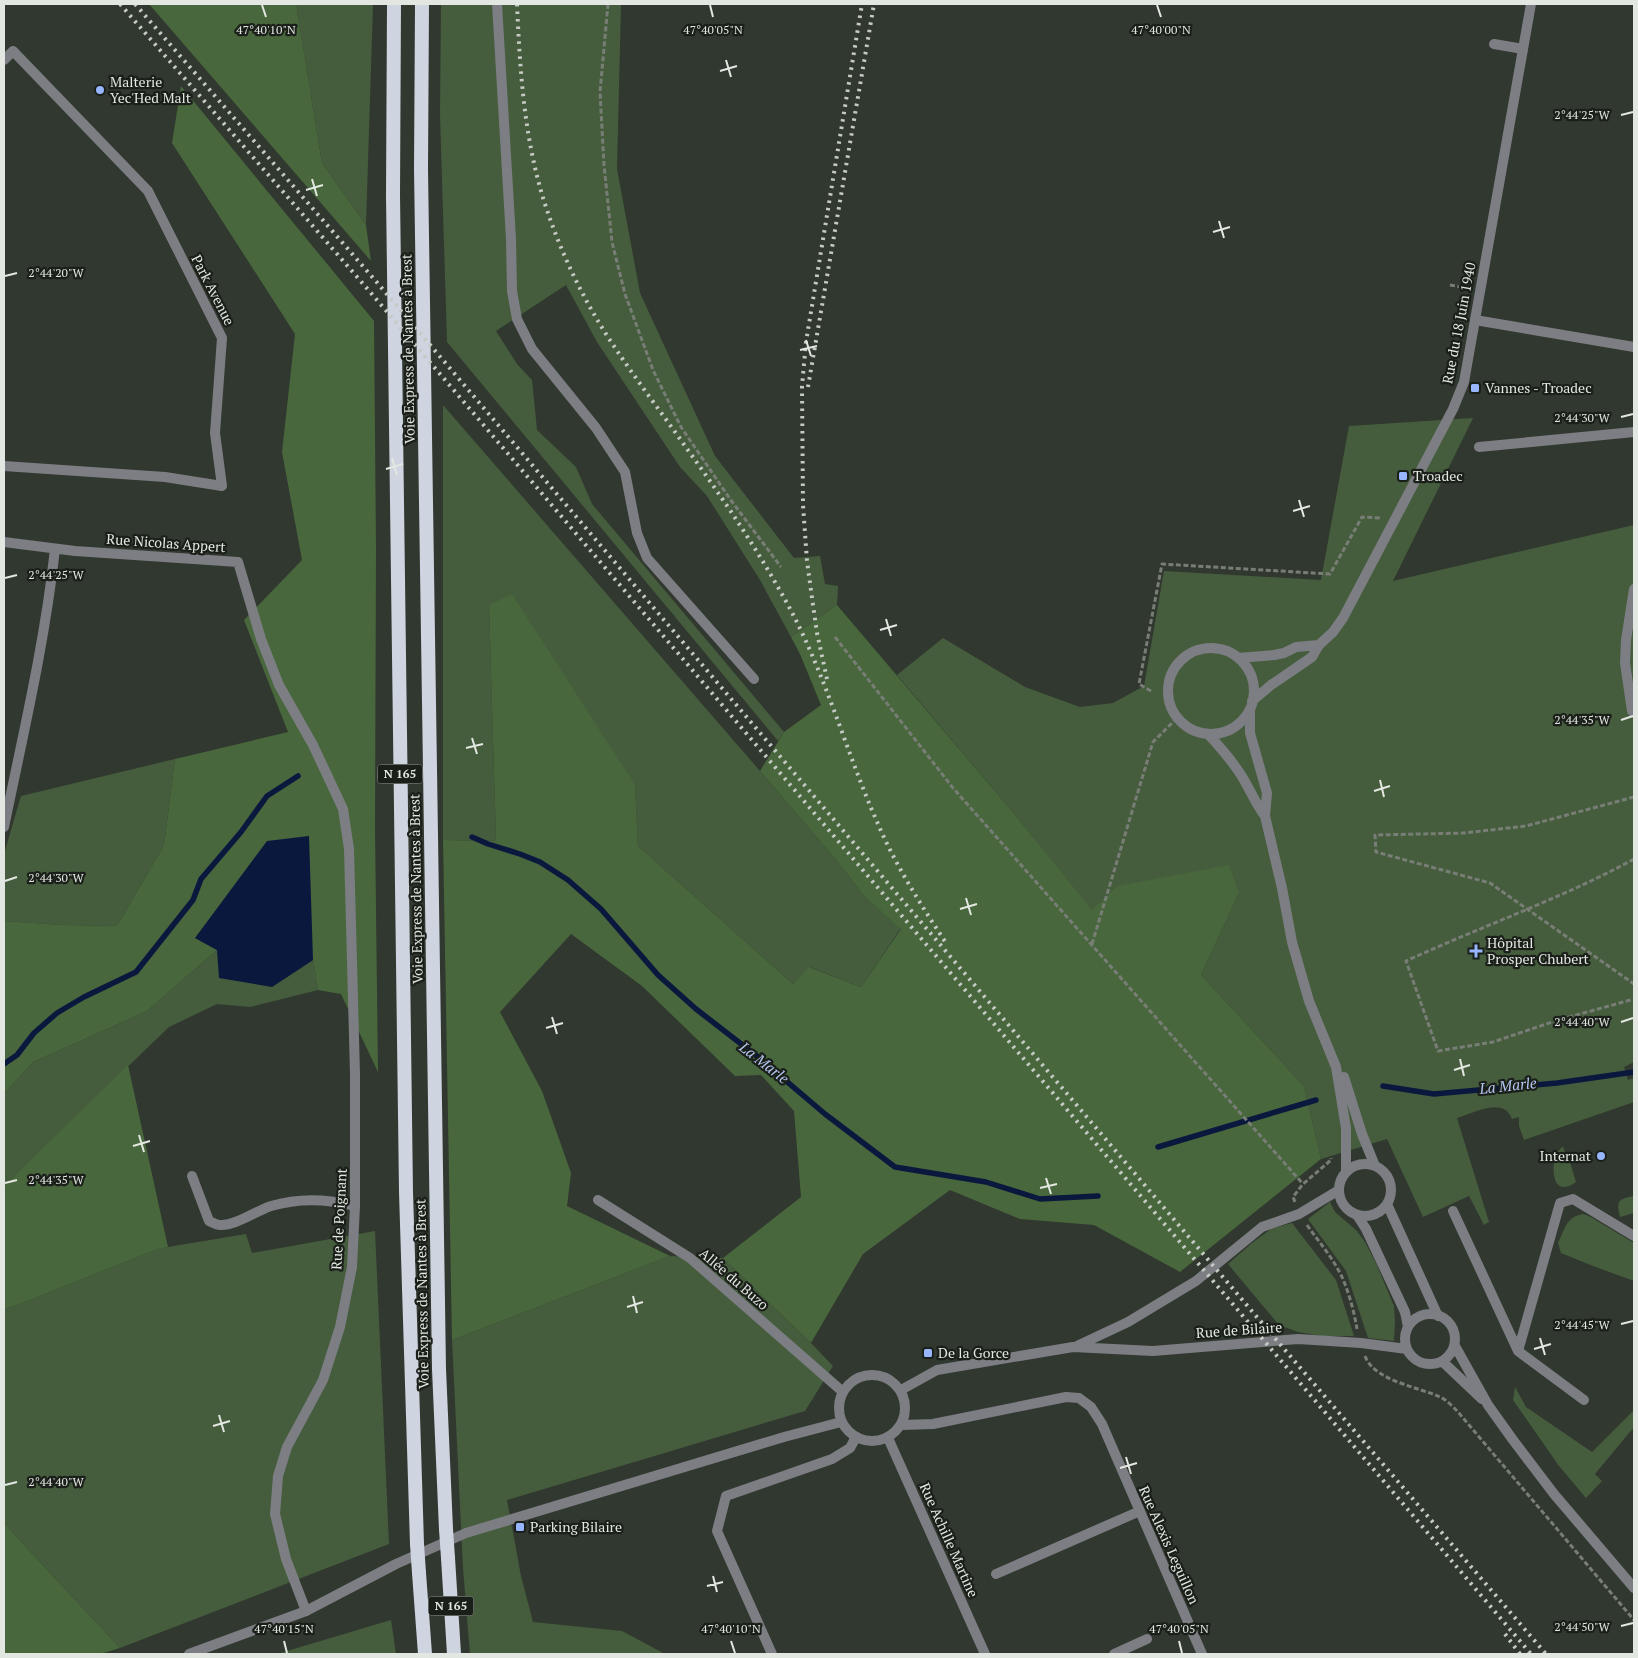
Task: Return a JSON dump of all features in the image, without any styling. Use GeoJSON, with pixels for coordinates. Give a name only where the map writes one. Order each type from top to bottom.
{"type":"FeatureCollection","features":[{"type":"Feature","properties":{"kind":"highway","name":"Voie Express de Nantes à Brest"},"geometry":{"type":"LineString","coordinates":[[394,4],[394,253],[406,1192],[417,1544],[425,1654]]}},
{"type":"Feature","properties":{"kind":"highway","name":"Voie Express de Nantes à Brest"},"geometry":{"type":"LineString","coordinates":[[422,4],[421,169],[439,1370],[454,1654]]}},
{"type":"Feature","properties":{"kind":"street"},"geometry":{"type":"LineString","coordinates":[[497,4],[511,229],[512,291],[517,318],[532,349],[596,428],[626,472],[637,533],[647,558],[754,679]]}},
{"type":"Feature","properties":{"kind":"street","name":"Rue du 18 Juin 1940"},"geometry":{"type":"LineString","coordinates":[[1251,706],[1271,685],[1312,657],[1319,645],[1333,632],[1343,618],[1462,389],[1531,4]]}},
{"type":"Feature","properties":{"kind":"street"},"geometry":{"type":"LineString","coordinates":[[1494,44],[1523,49]]}},
{"type":"Feature","properties":{"kind":"street","name":"Park Avenue"},"geometry":{"type":"LineString","coordinates":[[4,60],[13,51],[148,192],[222,338],[215,433],[222,486],[165,477],[4,466]]}},
{"type":"Feature","properties":{"kind":"street"},"geometry":{"type":"LineString","coordinates":[[1475,320],[1634,347]]}},
{"type":"Feature","properties":{"kind":"street"},"geometry":{"type":"LineString","coordinates":[[1479,446],[1634,432]]}},
{"type":"Feature","properties":{"kind":"street","name":"Rue Nicolas Appert"},"geometry":{"type":"LineString","coordinates":[[4,542],[55,549],[238,562],[262,639],[279,685],[313,745],[343,809]]}},
{"type":"Feature","properties":{"kind":"street"},"geometry":{"type":"LineString","coordinates":[[4,827],[29,707],[52,580],[55,549]]}},
{"type":"Feature","properties":{"kind":"street"},"geometry":{"type":"LineString","coordinates":[[1634,589],[1625,656],[1632,711],[1634,713]]}},
{"type":"Feature","properties":{"kind":"street"},"geometry":{"type":"LineString","coordinates":[[1238,658],[1274,655],[1284,653],[1296,647],[1319,645]]}},
{"type":"Feature","properties":{"kind":"street"},"geometry":{"type":"LineString","coordinates":[[1251,706],[1243,721],[1233,729],[1222,734],[1209,735],[1191,730],[1177,718],[1169,702],[1168,684],[1174,667],[1187,655],[1204,648],[1219,648],[1234,654],[1245,664],[1252,676],[1254,694],[1251,706],[1250,733],[1267,792],[1265,816],[1282,888],[1292,942],[1309,1001],[1336,1067],[1346,1128],[1346,1172]]}},
{"type":"Feature","properties":{"kind":"street"},"geometry":{"type":"LineString","coordinates":[[1209,735],[1232,762],[1255,803],[1265,816]]}},
{"type":"Feature","properties":{"kind":"street","name":"Rue de Poignant"},"geometry":{"type":"LineString","coordinates":[[306,1611],[286,1559],[275,1514],[278,1476],[287,1447],[323,1380],[340,1327],[352,1267],[356,1206],[353,953],[349,849],[343,809]]}},
{"type":"Feature","properties":{"kind":"street"},"geometry":{"type":"LineString","coordinates":[[1336,1067],[1342,1071],[1362,1134],[1375,1166],[1387,1176],[1390,1182],[1390,1197],[1382,1210],[1366,1217],[1351,1213],[1342,1203],[1339,1190],[1342,1178],[1346,1172],[1360,1165],[1375,1166]]}},
{"type":"Feature","properties":{"kind":"street"},"geometry":{"type":"LineString","coordinates":[[192,1176],[209,1221],[219,1225],[233,1222],[271,1206],[297,1201],[335,1200],[356,1206]]}},
{"type":"Feature","properties":{"kind":"street","name":"Rue de Bilaire"},"geometry":{"type":"LineString","coordinates":[[1073,1348],[1128,1322],[1196,1281],[1262,1227],[1299,1214],[1339,1190]]}},
{"type":"Feature","properties":{"kind":"street","name":"Allée du Buzo"},"geometry":{"type":"LineString","coordinates":[[598,1200],[690,1258],[843,1392]]}},
{"type":"Feature","properties":{"kind":"street"},"geometry":{"type":"LineString","coordinates":[[1518,1351],[1560,1203],[1573,1200],[1634,1236]]}},
{"type":"Feature","properties":{"kind":"street"},"geometry":{"type":"LineString","coordinates":[[1387,1204],[1438,1316]]}},
{"type":"Feature","properties":{"kind":"street"},"geometry":{"type":"LineString","coordinates":[[1453,1212],[1518,1351],[1584,1400]]}},
{"type":"Feature","properties":{"kind":"street"},"geometry":{"type":"LineString","coordinates":[[1357,1215],[1366,1229],[1405,1312],[1408,1327]]}},
{"type":"Feature","properties":{"kind":"street"},"geometry":{"type":"LineString","coordinates":[[1430,1314],[1438,1316],[1448,1321],[1451,1325],[1456,1339],[1455,1346],[1450,1355],[1442,1362],[1426,1365],[1418,1362],[1411,1356],[1407,1349],[1405,1334],[1414,1320],[1421,1316],[1430,1314]]}},
{"type":"Feature","properties":{"kind":"street","name":"Rue de Bilaire"},"geometry":{"type":"LineString","coordinates":[[901,1390],[937,1370],[1073,1348],[1153,1350],[1298,1339],[1360,1343],[1407,1349]]}},
{"type":"Feature","properties":{"kind":"street"},"geometry":{"type":"LineString","coordinates":[[1455,1346],[1488,1405],[1513,1440],[1554,1494],[1634,1588]]}},
{"type":"Feature","properties":{"kind":"street"},"geometry":{"type":"LineString","coordinates":[[1442,1362],[1488,1405]]}},
{"type":"Feature","properties":{"kind":"street"},"geometry":{"type":"LineString","coordinates":[[873,1375],[889,1379],[901,1390],[906,1405],[902,1425],[888,1438],[874,1442],[856,1437],[841,1422],[839,1406],[843,1392],[854,1380],[873,1375]]}},
{"type":"Feature","properties":{"kind":"street","name":"Rue Alexis Leguillon"},"geometry":{"type":"LineString","coordinates":[[902,1425],[933,1424],[1066,1397],[1079,1398],[1091,1407],[1102,1424],[1202,1654]]}},
{"type":"Feature","properties":{"kind":"street"},"geometry":{"type":"LineString","coordinates":[[189,1654],[306,1611],[396,1564],[466,1533],[784,1436],[841,1422]]}},
{"type":"Feature","properties":{"kind":"street"},"geometry":{"type":"LineString","coordinates":[[772,1654],[717,1531],[726,1496],[832,1459],[850,1448],[856,1437]]}},
{"type":"Feature","properties":{"kind":"street","name":"Rue Achille Martine"},"geometry":{"type":"LineString","coordinates":[[888,1438],[985,1654]]}},
{"type":"Feature","properties":{"kind":"street"},"geometry":{"type":"LineString","coordinates":[[996,1574],[1140,1511]]}},
{"type":"Feature","properties":{"kind":"street"},"geometry":{"type":"LineString","coordinates":[[1114,1654],[1147,1639]]}},
{"type":"Feature","properties":{"kind":"path"},"geometry":{"type":"LineString","coordinates":[[608,4],[600,92],[604,165],[612,242],[625,294],[654,370],[681,427],[730,499],[781,567]]}},
{"type":"Feature","properties":{"kind":"path"},"geometry":{"type":"LineString","coordinates":[[1151,691],[1140,684],[1162,564],[1330,574],[1362,517],[1394,520]]}},
{"type":"Feature","properties":{"kind":"path"},"geometry":{"type":"LineString","coordinates":[[835,637],[953,788],[1302,1184]]}},
{"type":"Feature","properties":{"kind":"path"},"geometry":{"type":"LineString","coordinates":[[1092,944],[1153,742],[1177,718]]}},
{"type":"Feature","properties":{"kind":"path"},"geometry":{"type":"LineString","coordinates":[[1634,797],[1526,826],[1464,833],[1375,835],[1376,852],[1490,883],[1634,984]]}},
{"type":"Feature","properties":{"kind":"path"},"geometry":{"type":"LineString","coordinates":[[1634,859],[1605,875],[1406,961],[1438,1051],[1494,1042],[1556,1021],[1634,999]]}},
{"type":"Feature","properties":{"kind":"path"},"geometry":{"type":"LineString","coordinates":[[1333,1151],[1331,1160],[1302,1184],[1293,1197],[1299,1214],[1333,1260],[1343,1278],[1366,1360],[1373,1368],[1398,1383],[1442,1397],[1458,1412],[1634,1620]]}},
{"type":"Feature","properties":{"kind":"green space"},"geometry":{"type":"Polygon","coordinates":[[[149,4],[296,4],[322,163],[366,225],[371,261],[149,4]]]}},
{"type":"Feature","properties":{"kind":"green space"},"geometry":{"type":"Polygon","coordinates":[[[296,4],[373,4],[366,225],[322,163],[296,4]]]}},
{"type":"Feature","properties":{"kind":"green space"},"geometry":{"type":"Polygon","coordinates":[[[441,4],[621,4],[617,169],[640,293],[715,456],[794,558],[820,556],[825,584],[838,586],[837,605],[791,637],[760,580],[707,496],[680,467],[597,342],[566,285],[496,331],[517,364],[532,380],[537,430],[576,467],[592,504],[784,732],[778,741],[447,342],[440,114],[441,4]]]}},
{"type":"Feature","properties":{"kind":"green space"},"geometry":{"type":"Polygon","coordinates":[[[181,86],[374,321],[376,549],[375,829],[378,1072],[341,994],[318,990],[313,960],[195,938],[217,950],[147,1011],[33,1062],[4,1094],[4,921],[117,926],[164,845],[175,759],[288,732],[244,620],[302,560],[282,452],[295,334],[172,143],[181,86]]]}},
{"type":"Feature","properties":{"kind":"green space"},"geometry":{"type":"Polygon","coordinates":[[[443,405],[760,771],[837,861],[864,896],[901,928],[861,987],[810,967],[793,984],[638,846],[635,785],[489,605],[496,841],[443,840],[443,405]]]}},
{"type":"Feature","properties":{"kind":"green space"},"geometry":{"type":"Polygon","coordinates":[[[1473,418],[1393,581],[1634,525],[1634,1062],[1624,1067],[1628,1080],[1634,1078],[1634,1102],[1524,1140],[1519,1126],[1519,1117],[1512,1119],[1508,1112],[1502,1108],[1488,1108],[1457,1118],[1489,1222],[1484,1225],[1469,1196],[1423,1217],[1387,1139],[1321,1159],[1304,1086],[1201,975],[1239,893],[1092,911],[1012,811],[897,675],[943,638],[1025,687],[1080,707],[1113,703],[1144,686],[1164,571],[1321,580],[1349,426],[1473,418]]]}},
{"type":"Feature","properties":{"kind":"green space"},"geometry":{"type":"Polygon","coordinates":[[[512,594],[635,785],[638,846],[793,984],[809,967],[861,987],[901,929],[864,896],[837,861],[760,771],[784,732],[821,705],[791,637],[837,605],[1012,811],[1092,910],[1118,886],[1229,865],[1239,893],[1201,975],[1304,1086],[1321,1159],[1180,1272],[1094,1225],[1020,1219],[950,1190],[863,1254],[811,1343],[723,1258],[801,1197],[794,1111],[761,1075],[735,1076],[642,986],[571,934],[500,1012],[542,1091],[571,1173],[567,1206],[670,1256],[452,1340],[443,840],[496,841],[489,605],[512,594]]]}},
{"type":"Feature","properties":{"kind":"green space"},"geometry":{"type":"Polygon","coordinates":[[[175,759],[164,845],[117,926],[4,921],[4,854],[21,796],[175,759]]]}},
{"type":"Feature","properties":{"kind":"green space"},"geometry":{"type":"Polygon","coordinates":[[[217,950],[272,987],[313,960],[318,990],[250,1007],[217,1004],[169,1027],[4,1186],[4,1094],[33,1062],[147,1011],[217,950]]]}},
{"type":"Feature","properties":{"kind":"green space"},"geometry":{"type":"Polygon","coordinates":[[[128,1065],[168,1247],[158,1249],[4,1309],[4,1186],[128,1065]]]}},
{"type":"Feature","properties":{"kind":"green space"},"geometry":{"type":"Polygon","coordinates":[[[1563,1146],[1576,1182],[1565,1187],[1557,1184],[1554,1175],[1554,1160],[1563,1146]]]}},
{"type":"Feature","properties":{"kind":"green space"},"geometry":{"type":"Polygon","coordinates":[[[1634,1196],[1634,1213],[1620,1217],[1618,1204],[1624,1198],[1634,1196]]]}},
{"type":"Feature","properties":{"kind":"green space"},"geometry":{"type":"Polygon","coordinates":[[[1330,1202],[1335,1212],[1357,1231],[1376,1263],[1394,1306],[1394,1341],[1368,1338],[1346,1271],[1308,1219],[1330,1202]]]}},
{"type":"Feature","properties":{"kind":"green space"},"geometry":{"type":"Polygon","coordinates":[[[1583,1214],[1634,1243],[1634,1281],[1561,1253],[1558,1243],[1567,1224],[1573,1218],[1583,1214]]]}},
{"type":"Feature","properties":{"kind":"green space"},"geometry":{"type":"Polygon","coordinates":[[[1292,1223],[1336,1280],[1354,1336],[1322,1336],[1298,1332],[1279,1325],[1228,1264],[1271,1229],[1292,1223]]]}},
{"type":"Feature","properties":{"kind":"green space"},"geometry":{"type":"Polygon","coordinates":[[[375,1231],[389,1544],[120,1648],[4,1522],[4,1309],[158,1249],[246,1234],[252,1253],[375,1231]]]}},
{"type":"Feature","properties":{"kind":"green space"},"geometry":{"type":"Polygon","coordinates":[[[670,1256],[723,1258],[833,1366],[805,1411],[507,1500],[521,1576],[533,1622],[622,1631],[665,1654],[470,1654],[463,1568],[452,1340],[670,1256]]]}},
{"type":"Feature","properties":{"kind":"green space"},"geometry":{"type":"Polygon","coordinates":[[[1515,1387],[1526,1407],[1592,1452],[1634,1410],[1634,1427],[1595,1474],[1602,1481],[1586,1498],[1559,1466],[1513,1400],[1515,1387]]]}},
{"type":"Feature","properties":{"kind":"green space"},"geometry":{"type":"Polygon","coordinates":[[[4,1522],[120,1648],[100,1654],[4,1654],[4,1522]]]}},
{"type":"Feature","properties":{"kind":"green space"},"geometry":{"type":"Polygon","coordinates":[[[391,1620],[396,1654],[277,1654],[391,1620]]]}},
{"type":"Feature","properties":{"kind":"water"},"geometry":{"type":"Polygon","coordinates":[[[309,836],[313,960],[272,987],[219,978],[217,950],[195,938],[267,841],[309,836]]]}},
{"type":"Feature","properties":{"kind":"waterway"},"geometry":{"type":"LineString","coordinates":[[4,1064],[17,1055],[34,1033],[57,1013],[84,997],[136,972],[193,900],[201,879],[241,832],[267,796],[298,776]]}},
{"type":"Feature","properties":{"kind":"waterway","name":"La Marle"},"geometry":{"type":"LineString","coordinates":[[472,837],[540,862],[568,880],[601,909],[658,975],[696,1009],[758,1057],[825,1114],[895,1167],[986,1182],[1040,1199],[1098,1196]]}},
{"type":"Feature","properties":{"kind":"waterway","name":"La Marle"},"geometry":{"type":"LineString","coordinates":[[1383,1086],[1434,1094],[1557,1083],[1634,1072]]}},
{"type":"Feature","properties":{"kind":"waterway","name":"La Marle"},"geometry":{"type":"LineString","coordinates":[[1158,1147],[1316,1100]]}},
{"type":"Feature","properties":{"kind":"railway"},"geometry":{"type":"LineString","coordinates":[[120,4],[371,293],[1531,1654]]}},
{"type":"Feature","properties":{"kind":"railway"},"geometry":{"type":"LineString","coordinates":[[135,4],[374,279],[1546,1654]]}},
{"type":"Feature","properties":{"kind":"railway"},"geometry":{"type":"LineString","coordinates":[[517,4],[524,104],[532,153],[544,201],[556,236],[571,270],[587,303],[606,334],[726,504],[788,605],[814,659],[885,840],[909,885],[946,943]]}},
{"type":"Feature","properties":{"kind":"railway"},"geometry":{"type":"LineString","coordinates":[[827,679],[817,633],[807,561],[803,505],[802,386],[806,342],[862,4]]}},
{"type":"Feature","properties":{"kind":"railway"},"geometry":{"type":"LineString","coordinates":[[808,387],[874,4]]}},
{"type":"Feature","properties":{"kind":"railway"},"geometry":{"type":"LineString","coordinates":[[1505,1634],[1520,1654]]}},
{"type":"Feature","properties":{"kind":"place","name":"Malterie Yec'Hed Malt"},"geometry":{"type":"Point","coordinates":[100,90]}},
{"type":"Feature","properties":{"kind":"place","name":"Vannes - Troadec"},"geometry":{"type":"Point","coordinates":[1475,388]}},
{"type":"Feature","properties":{"kind":"place","name":"Troadec"},"geometry":{"type":"Point","coordinates":[1403,476]}},
{"type":"Feature","properties":{"kind":"place","name":"Hôpital Prosper Chubert"},"geometry":{"type":"Point","coordinates":[1476,951]}},
{"type":"Feature","properties":{"kind":"place","name":"Internat"},"geometry":{"type":"Point","coordinates":[1601,1156]}},
{"type":"Feature","properties":{"kind":"place","name":"De la Gorce"},"geometry":{"type":"Point","coordinates":[928,1353]}},
{"type":"Feature","properties":{"kind":"place","name":"Parking Bilaire"},"geometry":{"type":"Point","coordinates":[520,1527]}}]}
